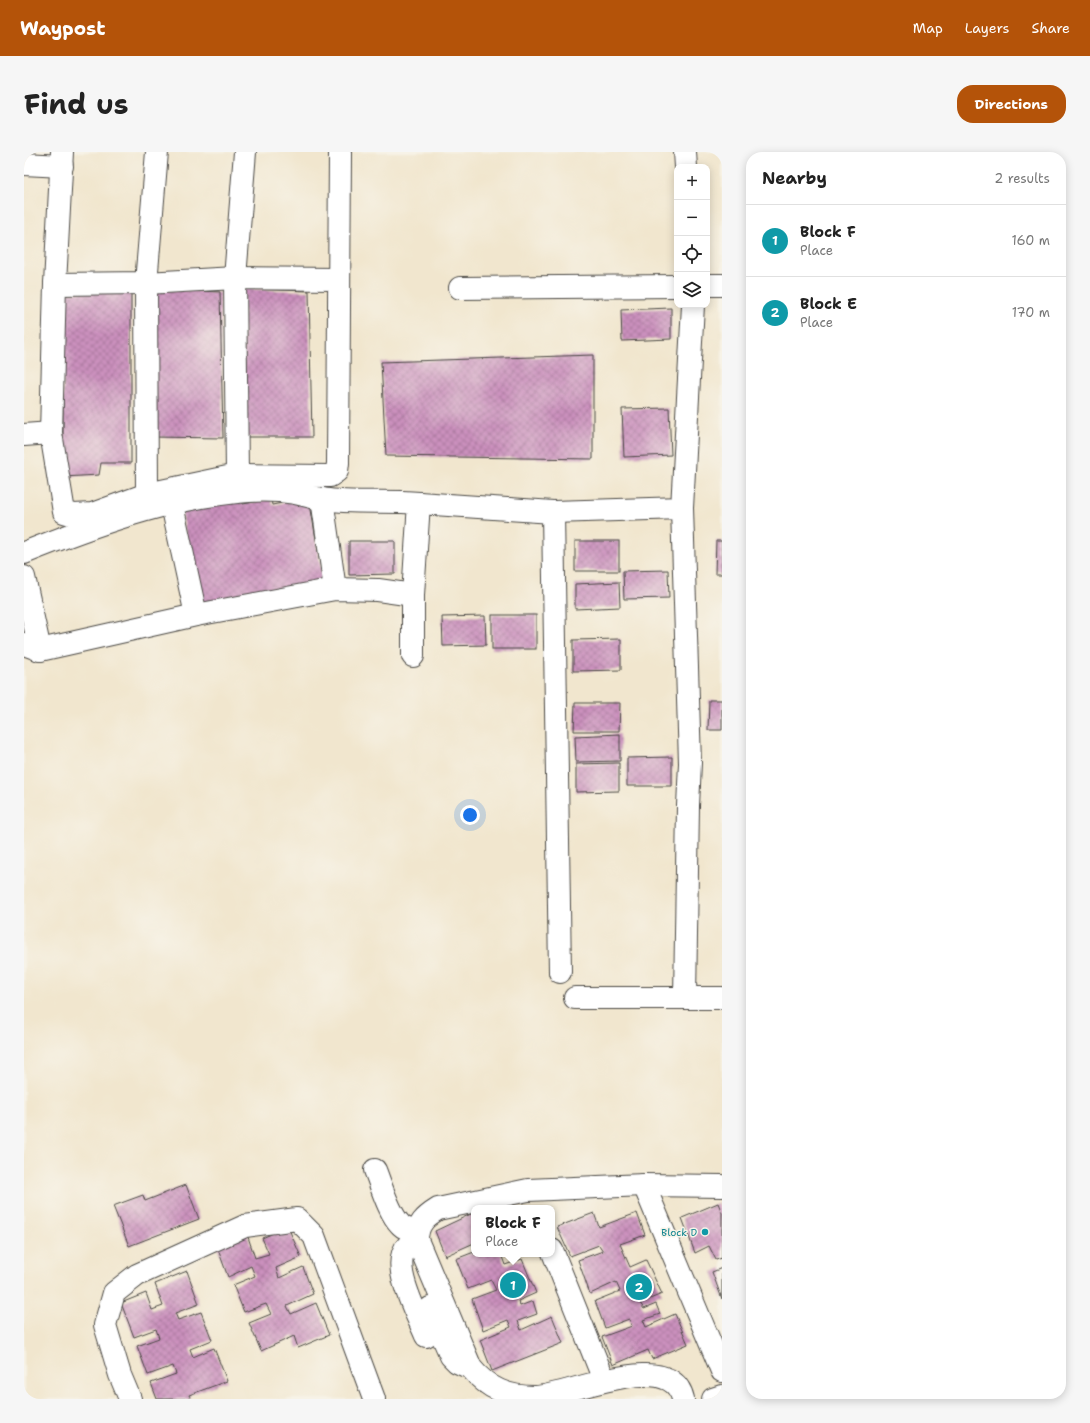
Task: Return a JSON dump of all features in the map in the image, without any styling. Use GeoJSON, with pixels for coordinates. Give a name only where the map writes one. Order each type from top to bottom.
{"type":"FeatureCollection","features":[{"type":"Feature","properties":{"kind":"street"},"geometry":{"type":"LineString","coordinates":[[147,494],[146,283],[157,152]]}},
{"type":"Feature","properties":{"kind":"street"},"geometry":{"type":"LineString","coordinates":[[237,475],[235,278],[245,152]]}},
{"type":"Feature","properties":{"kind":"street"},"geometry":{"type":"LineString","coordinates":[[24,164],[62,159],[54,284],[51,433],[64,512],[74,515],[92,514],[147,494],[237,475],[330,476],[336,471],[338,455],[340,152]]}},
{"type":"Feature","properties":{"kind":"street"},"geometry":{"type":"LineString","coordinates":[[685,152],[686,164]]}},
{"type":"Feature","properties":{"kind":"street"},"geometry":{"type":"LineString","coordinates":[[54,284],[146,283],[235,278],[339,279]]}},
{"type":"Feature","properties":{"kind":"street"},"geometry":{"type":"LineString","coordinates":[[710,285],[722,285]]}},
{"type":"Feature","properties":{"kind":"street"},"geometry":{"type":"LineString","coordinates":[[460,288],[674,286]]}},
{"type":"Feature","properties":{"kind":"street"},"geometry":{"type":"LineString","coordinates":[[685,998],[690,763],[682,508],[693,308]]}},
{"type":"Feature","properties":{"kind":"street"},"geometry":{"type":"LineString","coordinates":[[24,435],[51,433]]}},
{"type":"Feature","properties":{"kind":"street"},"geometry":{"type":"LineString","coordinates":[[24,553],[95,527],[172,505],[204,497],[238,492],[274,491],[295,493],[322,500],[419,503],[553,512],[682,508]]}},
{"type":"Feature","properties":{"kind":"street"},"geometry":{"type":"LineString","coordinates":[[322,500],[335,589]]}},
{"type":"Feature","properties":{"kind":"street"},"geometry":{"type":"LineString","coordinates":[[413,656],[413,595],[419,503]]}},
{"type":"Feature","properties":{"kind":"street"},"geometry":{"type":"LineString","coordinates":[[172,505],[196,615]]}},
{"type":"Feature","properties":{"kind":"street"},"geometry":{"type":"LineString","coordinates":[[553,512],[560,972]]}},
{"type":"Feature","properties":{"kind":"street"},"geometry":{"type":"LineString","coordinates":[[24,577],[32,647],[335,589],[378,590],[413,595]]}},
{"type":"Feature","properties":{"kind":"street"},"geometry":{"type":"LineString","coordinates":[[575,998],[722,998]]}},
{"type":"Feature","properties":{"kind":"street"},"geometry":{"type":"LineString","coordinates":[[375,1170],[394,1215],[400,1225],[417,1236]]}},
{"type":"Feature","properties":{"kind":"street"},"geometry":{"type":"LineString","coordinates":[[476,1205],[644,1185],[722,1186]]}},
{"type":"Feature","properties":{"kind":"street"},"geometry":{"type":"LineString","coordinates":[[644,1185],[722,1371]]}},
{"type":"Feature","properties":{"kind":"street"},"geometry":{"type":"LineString","coordinates":[[471,1205],[438,1209],[428,1215],[419,1225],[417,1236],[471,1368],[484,1383],[497,1391],[515,1396],[537,1397],[604,1380],[658,1374],[673,1381],[682,1394],[683,1399]]}},
{"type":"Feature","properties":{"kind":"street"},"geometry":{"type":"LineString","coordinates":[[130,1399],[120,1375],[105,1325],[114,1293],[136,1275],[245,1226],[297,1219],[314,1236],[374,1399]]}},
{"type":"Feature","properties":{"kind":"street"},"geometry":{"type":"LineString","coordinates":[[417,1236],[406,1246],[402,1254],[401,1273],[426,1336]]}},
{"type":"Feature","properties":{"kind":"street"},"geometry":{"type":"LineString","coordinates":[[555,1257],[604,1380]]}},
{"type":"Feature","properties":{"kind":"street"},"geometry":{"type":"LineString","coordinates":[[422,1289],[451,1356],[457,1362],[471,1368]]}},
{"type":"Feature","properties":{"kind":"street"},"geometry":{"type":"LineString","coordinates":[[713,1399],[722,1396]]}},
{"type":"Feature","properties":{"kind":"building"},"geometry":{"type":"Polygon","coordinates":[[[154,289],[220,292],[223,438],[153,437],[154,289]]]}},
{"type":"Feature","properties":{"kind":"building"},"geometry":{"type":"Polygon","coordinates":[[[244,289],[309,291],[312,437],[242,437],[244,289]]]}},
{"type":"Feature","properties":{"kind":"building"},"geometry":{"type":"Polygon","coordinates":[[[131,291],[131,463],[101,463],[99,475],[63,477],[63,293],[131,291]]]}},
{"type":"Feature","properties":{"kind":"building"},"geometry":{"type":"Polygon","coordinates":[[[671,308],[671,339],[622,341],[621,310],[671,308]]]}},
{"type":"Feature","properties":{"kind":"building"},"geometry":{"type":"Polygon","coordinates":[[[593,355],[593,459],[386,456],[381,362],[593,355]]]}},
{"type":"Feature","properties":{"kind":"building"},"geometry":{"type":"Polygon","coordinates":[[[669,408],[671,455],[624,457],[622,409],[669,408]]]}},
{"type":"Feature","properties":{"kind":"building"},"geometry":{"type":"Polygon","coordinates":[[[309,498],[324,587],[199,609],[181,508],[242,500],[243,504],[271,499],[272,505],[309,498]]]}},
{"type":"Feature","properties":{"kind":"building"},"geometry":{"type":"Polygon","coordinates":[[[349,541],[395,541],[395,574],[349,575],[349,541]]]}},
{"type":"Feature","properties":{"kind":"building"},"geometry":{"type":"Polygon","coordinates":[[[575,541],[619,541],[619,571],[575,571],[575,541]]]}},
{"type":"Feature","properties":{"kind":"building"},"geometry":{"type":"Polygon","coordinates":[[[716,541],[722,541],[722,574],[715,574],[716,541]]]}},
{"type":"Feature","properties":{"kind":"building"},"geometry":{"type":"Polygon","coordinates":[[[668,570],[669,598],[624,599],[623,571],[668,570]]]}},
{"type":"Feature","properties":{"kind":"building"},"geometry":{"type":"Polygon","coordinates":[[[619,582],[620,607],[575,609],[575,584],[619,582]]]}},
{"type":"Feature","properties":{"kind":"building"},"geometry":{"type":"Polygon","coordinates":[[[492,615],[536,615],[536,649],[492,649],[492,615]]]}},
{"type":"Feature","properties":{"kind":"building"},"geometry":{"type":"Polygon","coordinates":[[[485,616],[486,645],[443,646],[442,617],[485,616]]]}},
{"type":"Feature","properties":{"kind":"building"},"geometry":{"type":"Polygon","coordinates":[[[621,639],[621,670],[573,671],[573,640],[621,639]]]}},
{"type":"Feature","properties":{"kind":"building"},"geometry":{"type":"Polygon","coordinates":[[[709,700],[722,700],[722,730],[708,730],[709,700]]]}},
{"type":"Feature","properties":{"kind":"building"},"geometry":{"type":"Polygon","coordinates":[[[575,703],[620,703],[619,731],[574,731],[575,703]]]}},
{"type":"Feature","properties":{"kind":"building"},"geometry":{"type":"Polygon","coordinates":[[[620,734],[620,761],[576,762],[575,736],[620,734]]]}},
{"type":"Feature","properties":{"kind":"building"},"geometry":{"type":"Polygon","coordinates":[[[672,757],[672,786],[627,786],[627,758],[672,757]]]}},
{"type":"Feature","properties":{"kind":"building"},"geometry":{"type":"Polygon","coordinates":[[[619,763],[619,791],[576,792],[576,764],[619,763]]]}},
{"type":"Feature","properties":{"kind":"building"},"geometry":{"type":"Polygon","coordinates":[[[186,1185],[199,1219],[129,1246],[113,1206],[143,1195],[145,1201],[186,1185]]]}},
{"type":"Feature","properties":{"kind":"building","name":"Block D"},"geometry":{"type":"Polygon","coordinates":[[[718,1203],[722,1213],[722,1258],[716,1260],[709,1246],[695,1253],[682,1218],[718,1203]]]}},
{"type":"Feature","properties":{"kind":"building"},"geometry":{"type":"Polygon","coordinates":[[[594,1213],[599,1227],[637,1213],[645,1235],[620,1244],[630,1267],[646,1260],[662,1294],[640,1303],[644,1309],[656,1304],[660,1314],[643,1320],[646,1327],[675,1314],[688,1344],[652,1359],[648,1350],[613,1365],[602,1337],[632,1326],[629,1319],[605,1328],[595,1301],[620,1291],[616,1282],[590,1294],[578,1260],[603,1251],[599,1245],[570,1256],[557,1227],[594,1213]]]}},
{"type":"Feature","properties":{"kind":"building"},"geometry":{"type":"Polygon","coordinates":[[[471,1214],[471,1244],[445,1256],[435,1231],[471,1214]]]}},
{"type":"Feature","properties":{"kind":"building"},"geometry":{"type":"Polygon","coordinates":[[[288,1227],[301,1257],[276,1268],[279,1278],[303,1267],[313,1294],[287,1306],[291,1314],[316,1303],[329,1335],[298,1348],[294,1336],[261,1351],[249,1323],[271,1314],[266,1304],[244,1312],[233,1285],[255,1276],[251,1266],[228,1277],[216,1244],[246,1231],[255,1258],[269,1254],[262,1238],[288,1227]]]}},
{"type":"Feature","properties":{"kind":"building"},"geometry":{"type":"Polygon","coordinates":[[[471,1253],[471,1257],[502,1257],[505,1265],[522,1259],[536,1293],[518,1301],[520,1306],[533,1301],[537,1314],[518,1321],[521,1330],[552,1316],[563,1343],[492,1371],[480,1340],[511,1327],[508,1320],[483,1330],[472,1299],[496,1290],[491,1280],[468,1289],[456,1259],[471,1253]]]}},
{"type":"Feature","properties":{"kind":"building"},"geometry":{"type":"Polygon","coordinates":[[[722,1268],[722,1299],[712,1272],[722,1268]]]}},
{"type":"Feature","properties":{"kind":"building"},"geometry":{"type":"Polygon","coordinates":[[[187,1271],[199,1304],[175,1313],[178,1320],[201,1312],[212,1340],[190,1349],[193,1357],[214,1348],[227,1381],[189,1395],[191,1399],[157,1399],[151,1383],[176,1374],[173,1366],[148,1375],[137,1346],[159,1338],[156,1329],[134,1337],[121,1303],[146,1293],[152,1310],[163,1306],[155,1284],[187,1271]]]}},
{"type":"Feature","properties":{"kind":"place","name":"Block D"},"geometry":{"type":"Point","coordinates":[705,1232]}},
{"type":"Feature","properties":{"kind":"place","name":"Block F"},"geometry":{"type":"Point","coordinates":[513,1285]}},
{"type":"Feature","properties":{"kind":"place","name":"Block E"},"geometry":{"type":"Point","coordinates":[639,1287]}}]}
